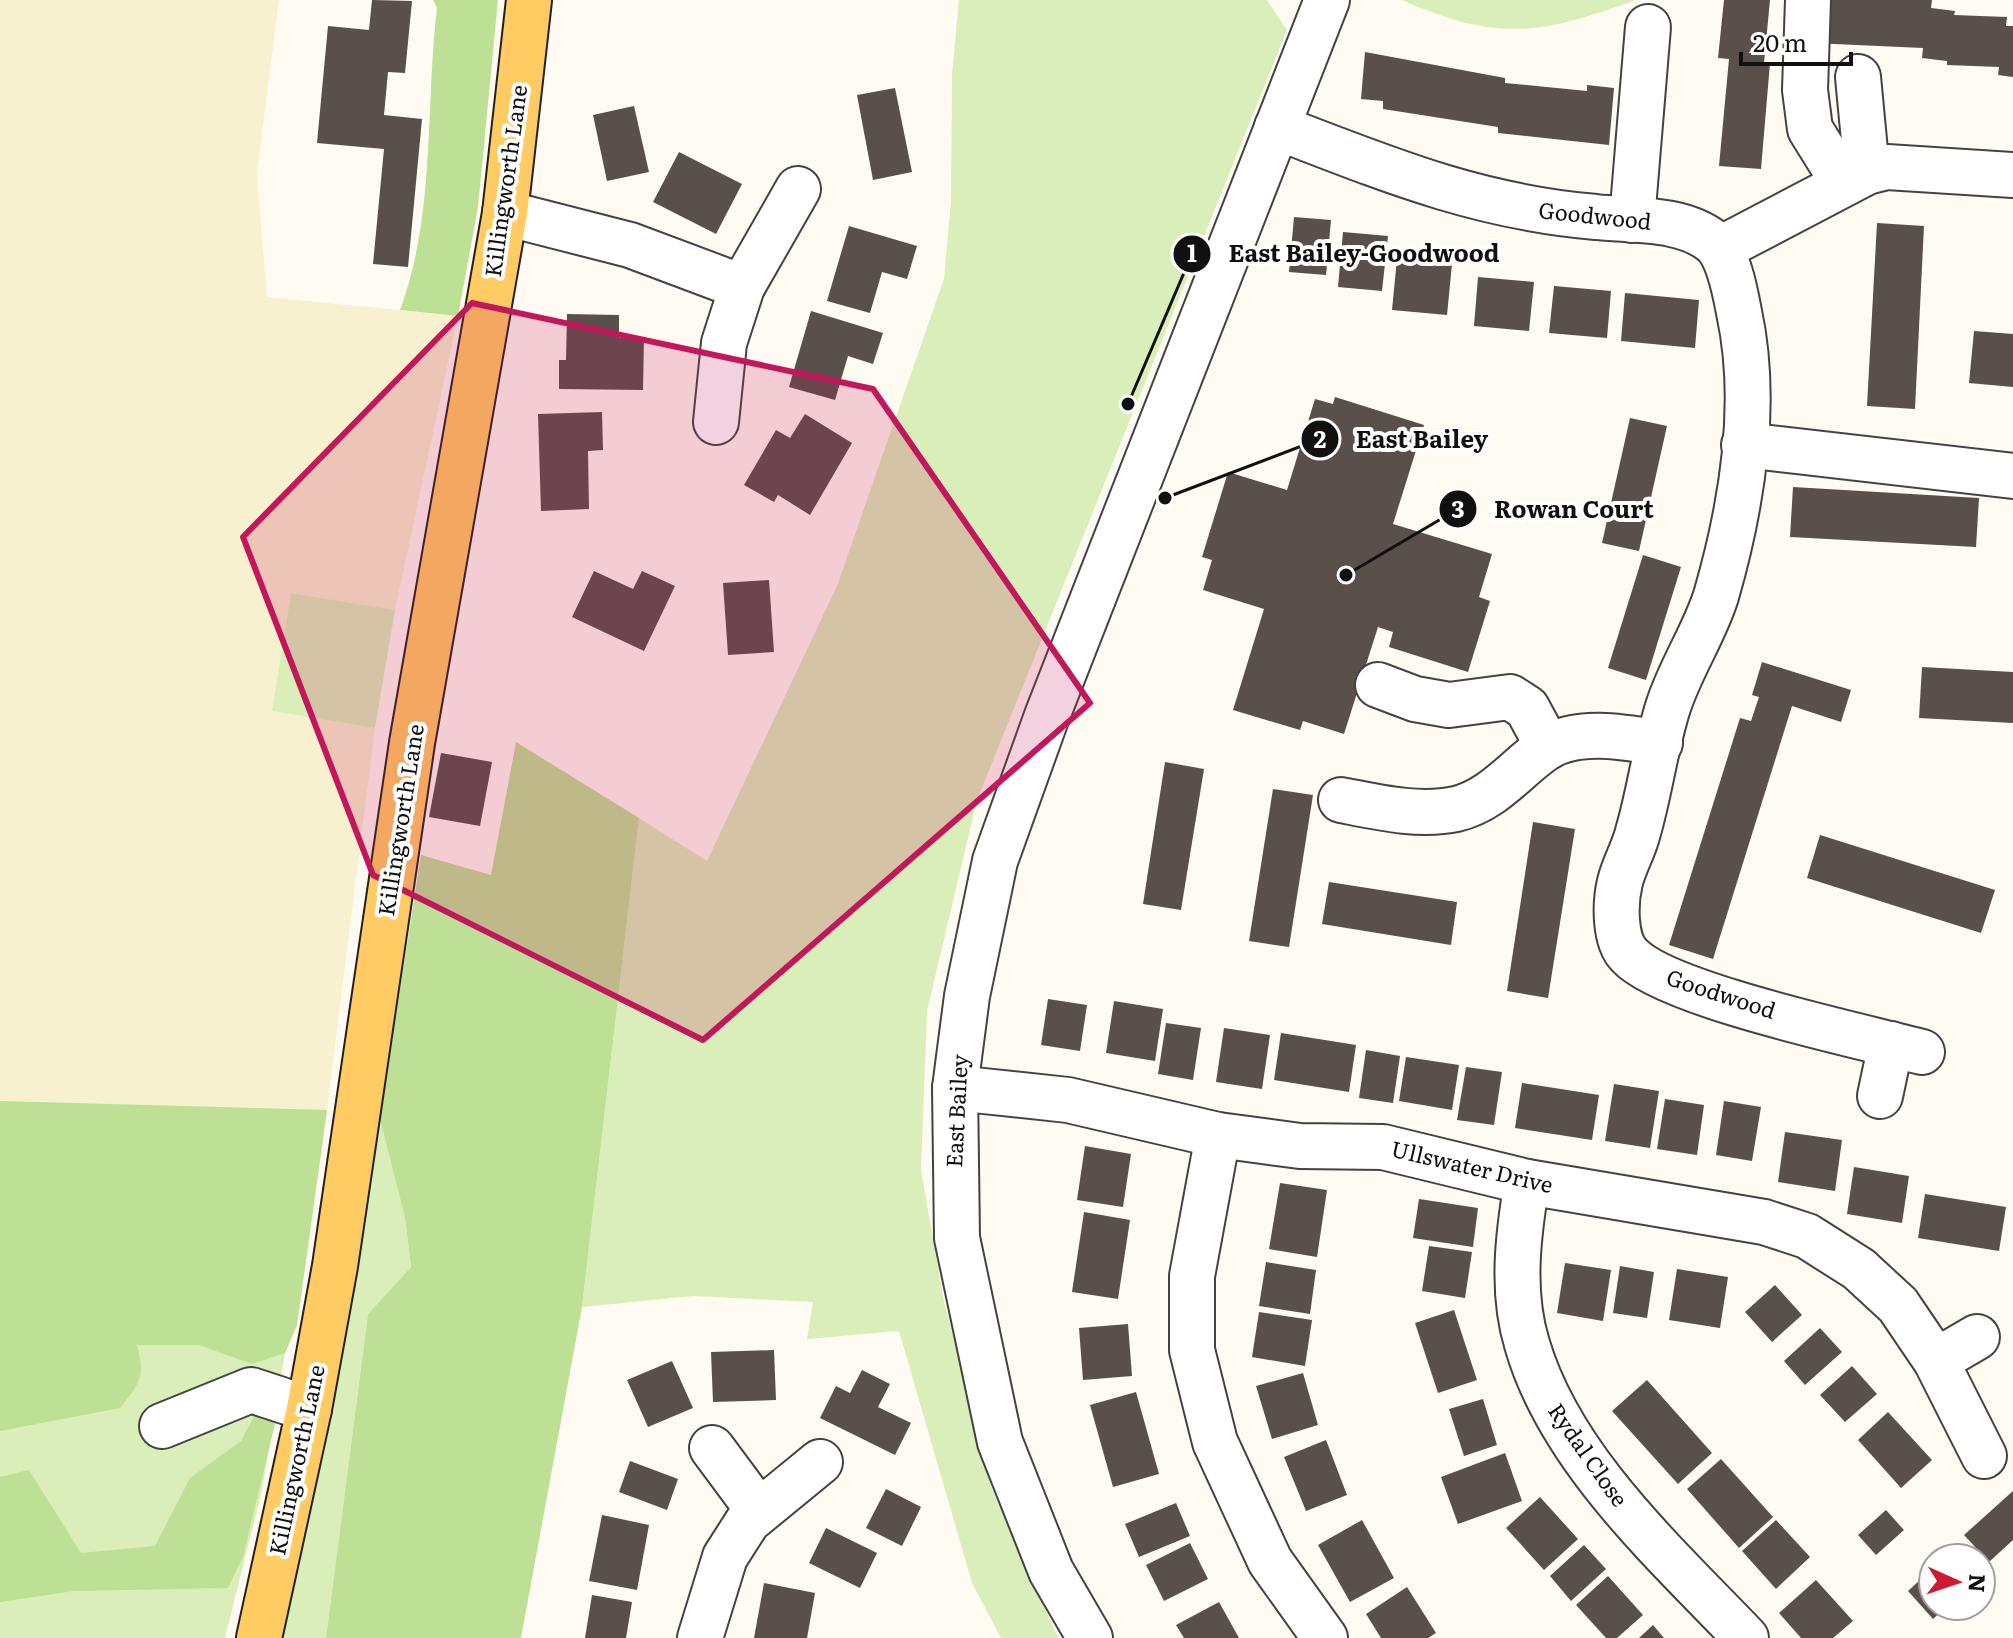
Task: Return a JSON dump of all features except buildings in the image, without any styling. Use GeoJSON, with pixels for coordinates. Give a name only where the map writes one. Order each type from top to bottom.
{"type":"FeatureCollection","features":[{"type":"Feature","properties":{"kind":"main road","name":"Killingworth Lane"},"geometry":{"type":"LineString","coordinates":[[259,1638],[309,1409],[337,1251],[412,743],[505,213],[529,0]]}},
{"type":"Feature","properties":{"kind":"street","name":"East Bailey"},"geometry":{"type":"LineString","coordinates":[[1090,1638],[1051,1571],[1000,1442],[957,1238],[955,1088],[967,996],[995,861],[1128,504],[1327,0]]}},
{"type":"Feature","properties":{"kind":"street"},"geometry":{"type":"LineString","coordinates":[[1808,0],[1805,90],[1810,129],[1855,177]]}},
{"type":"Feature","properties":{"kind":"street"},"geometry":{"type":"LineString","coordinates":[[1632,220],[1648,27]]}},
{"type":"Feature","properties":{"kind":"street"},"geometry":{"type":"LineString","coordinates":[[1855,177],[1858,77]]}},
{"type":"Feature","properties":{"kind":"street","name":"Goodwood"},"geometry":{"type":"LineString","coordinates":[[1277,127],[1435,188],[1510,206],[1674,225],[1708,238],[1720,249],[1736,297],[1748,355],[1749,410],[1736,503],[1715,598],[1668,708],[1638,835],[1619,884],[1618,930],[1627,954],[1656,974],[1696,991],[1907,1048],[1880,1096]]}},
{"type":"Feature","properties":{"kind":"street"},"geometry":{"type":"LineString","coordinates":[[1720,249],[1855,177],[1887,167],[2013,175]]}},
{"type":"Feature","properties":{"kind":"street"},"geometry":{"type":"LineString","coordinates":[[716,422],[724,343],[742,287],[798,189]]}},
{"type":"Feature","properties":{"kind":"street"},"geometry":{"type":"LineString","coordinates":[[505,213],[630,245],[742,287]]}},
{"type":"Feature","properties":{"kind":"street"},"geometry":{"type":"LineString","coordinates":[[1744,445],[2013,476]]}},
{"type":"Feature","properties":{"kind":"street"},"geometry":{"type":"LineString","coordinates":[[1378,685],[1415,699],[1449,705],[1510,697],[1527,708],[1548,747]]}},
{"type":"Feature","properties":{"kind":"street"},"geometry":{"type":"LineString","coordinates":[[1341,800],[1381,808],[1456,809],[1494,793],[1548,747],[1591,736],[1660,743]]}},
{"type":"Feature","properties":{"kind":"street","name":"Ullswater Drive"},"geometry":{"type":"LineString","coordinates":[[955,1088],[1068,1100],[1218,1135],[1300,1146],[1383,1147],[1527,1182],[1764,1222],[1807,1236],[1859,1269],[1898,1305],[1936,1361],[1984,1456]]}},
{"type":"Feature","properties":{"kind":"street"},"geometry":{"type":"LineString","coordinates":[[1218,1135],[1192,1276],[1192,1350],[1215,1442],[1270,1561],[1325,1638]]}},
{"type":"Feature","properties":{"kind":"street","name":"Rydal Close"},"geometry":{"type":"LineString","coordinates":[[1527,1182],[1518,1232],[1518,1296],[1526,1342],[1542,1388],[1566,1430],[1639,1527],[1746,1638]]}},
{"type":"Feature","properties":{"kind":"street"},"geometry":{"type":"LineString","coordinates":[[1936,1361],[1977,1337]]}},
{"type":"Feature","properties":{"kind":"street"},"geometry":{"type":"LineString","coordinates":[[162,1426],[251,1390],[309,1409]]}},
{"type":"Feature","properties":{"kind":"street"},"geometry":{"type":"LineString","coordinates":[[712,1448],[758,1510]]}},
{"type":"Feature","properties":{"kind":"street"},"geometry":{"type":"LineString","coordinates":[[700,1638],[725,1557],[758,1510],[820,1462]]}},
{"type":"Feature","properties":{"kind":"highlighted area"},"geometry":{"type":"Polygon","coordinates":[[[472,303],[873,389],[1090,703],[703,1040],[373,875],[243,537],[472,303]]]}},
{"type":"Feature","properties":{"kind":"shaded area"},"geometry":{"type":"Polygon","coordinates":[[[0,0],[279,0],[257,173],[267,297],[458,316],[395,610],[291,593],[273,710],[375,728],[327,1110],[0,1101],[0,0]]]}},
{"type":"Feature","properties":{"kind":"green space"},"geometry":{"type":"Polygon","coordinates":[[[433,0],[498,0],[478,207],[458,316],[400,310],[419,236],[424,198],[437,8],[433,0]]]}},
{"type":"Feature","properties":{"kind":"green space"},"geometry":{"type":"Polygon","coordinates":[[[959,0],[1267,0],[1287,30],[977,800],[927,1011],[921,1170],[943,1297],[992,1489],[1058,1638],[1001,1638],[972,1583],[899,1331],[807,1339],[813,1302],[693,1296],[582,1307],[639,818],[707,861],[837,586],[944,279],[951,201],[952,75],[959,0]]]}},
{"type":"Feature","properties":{"kind":"green space"},"geometry":{"type":"Polygon","coordinates":[[[1402,0],[1636,0],[1572,21],[1518,29],[1465,23],[1402,0]]]}},
{"type":"Feature","properties":{"kind":"green space"},"geometry":{"type":"Polygon","coordinates":[[[291,593],[395,610],[375,728],[272,711],[291,593]]]}},
{"type":"Feature","properties":{"kind":"green space"},"geometry":{"type":"Polygon","coordinates":[[[516,742],[639,818],[582,1307],[521,1638],[326,1638],[368,1314],[411,1267],[405,1218],[380,1119],[421,855],[491,875],[516,742]]]}},
{"type":"Feature","properties":{"kind":"green space"},"geometry":{"type":"Polygon","coordinates":[[[0,1101],[327,1110],[297,1325],[285,1353],[262,1490],[225,1638],[0,1638],[0,1101]]]}},
{"type":"Feature","properties":{"kind":"green space"},"geometry":{"type":"Polygon","coordinates":[[[0,1101],[327,1110],[297,1325],[285,1353],[252,1364],[199,1345],[137,1345],[141,1372],[133,1392],[120,1408],[0,1431],[0,1101]]]}},
{"type":"Feature","properties":{"kind":"green space"},"geometry":{"type":"Polygon","coordinates":[[[380,1119],[405,1218],[411,1267],[368,1314],[326,1638],[282,1638],[380,1119]]]}},
{"type":"Feature","properties":{"kind":"green space"},"geometry":{"type":"Polygon","coordinates":[[[259,1407],[275,1424],[243,1557],[228,1588],[74,1591],[0,1602],[0,1477],[29,1470],[81,1553],[155,1546],[190,1478],[241,1441],[259,1407]]]}},
{"type":"Feature","properties":{"kind":"place","name":"East Bailey-Goodwood"},"geometry":{"type":"Point","coordinates":[1128,404]}},
{"type":"Feature","properties":{"kind":"place","name":"East Bailey"},"geometry":{"type":"Point","coordinates":[1165,498]}},
{"type":"Feature","properties":{"kind":"place","name":"Rowan Court"},"geometry":{"type":"Point","coordinates":[1346,575]}}]}
